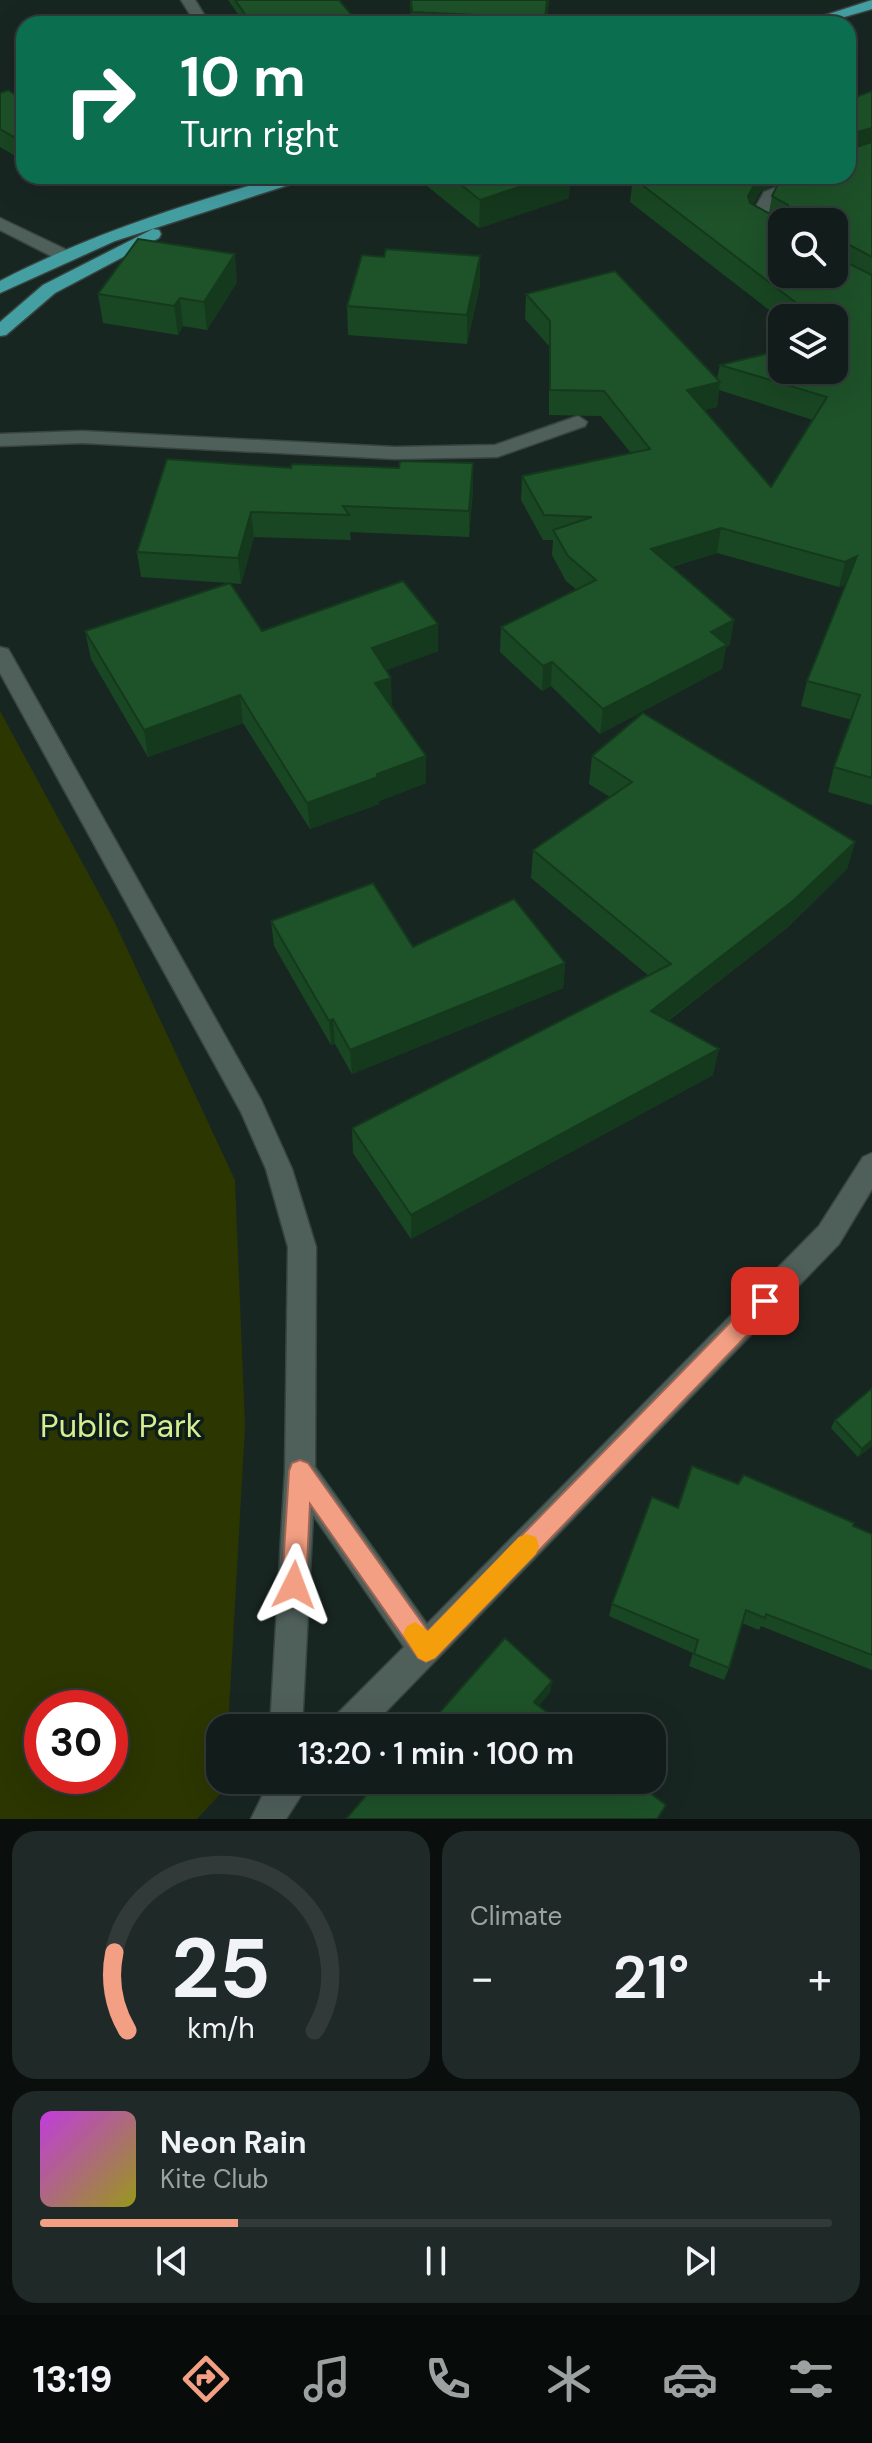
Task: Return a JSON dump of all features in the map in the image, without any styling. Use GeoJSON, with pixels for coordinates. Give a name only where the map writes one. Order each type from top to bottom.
{"type":"FeatureCollection","features":[{"type":"Feature","properties":{"kind":"main road"},"geometry":{"type":"LineString","coordinates":[[832,16],[872,4]]}},
{"type":"Feature","properties":{"kind":"main road"},"geometry":{"type":"LineString","coordinates":[[0,288],[107,236],[273,184]]}},
{"type":"Feature","properties":{"kind":"main road"},"geometry":{"type":"LineString","coordinates":[[0,331],[49,289],[82,268],[227,197]]}},
{"type":"Feature","properties":{"kind":"street"},"geometry":{"type":"LineString","coordinates":[[768,230],[755,222],[770,195],[800,184]]}},
{"type":"Feature","properties":{"kind":"street"},"geometry":{"type":"LineString","coordinates":[[0,223],[63,255]]}},
{"type":"Feature","properties":{"kind":"street"},"geometry":{"type":"LineString","coordinates":[[0,440],[82,437],[395,453],[497,451],[578,422]]}},
{"type":"Feature","properties":{"kind":"street"},"geometry":{"type":"LineString","coordinates":[[0,654],[252,1108],[279,1169],[302,1247],[300,1471],[287,1714]]}},
{"type":"Feature","properties":{"kind":"street"},"geometry":{"type":"LineString","coordinates":[[361,1714],[829,1235],[872,1165]]}},
{"type":"Feature","properties":{"kind":"street"},"geometry":{"type":"LineString","coordinates":[[300,1471],[426,1650]]}},
{"type":"Feature","properties":{"kind":"green space","name":"Public Park"},"geometry":{"type":"Polygon","coordinates":[[[0,711],[114,921],[235,1180],[245,1426],[229,1714],[206,1714],[206,1794],[220,1794],[197,1819],[0,1819],[0,711]]]}},
{"type":"Feature","properties":{"kind":"building"},"geometry":{"type":"Polygon","coordinates":[[[235,0],[339,0],[353,16],[246,16],[235,0]]]}},
{"type":"Feature","properties":{"kind":"building"},"geometry":{"type":"Polygon","coordinates":[[[411,0],[547,0],[545,16],[412,12],[411,0]]]}},
{"type":"Feature","properties":{"kind":"building"},"geometry":{"type":"Polygon","coordinates":[[[8,90],[16,95],[14,137],[0,129],[0,93],[8,90]]]}},
{"type":"Feature","properties":{"kind":"building"},"geometry":{"type":"Polygon","coordinates":[[[872,91],[872,128],[856,132],[856,97],[872,91]]]}},
{"type":"Feature","properties":{"kind":"building"},"geometry":{"type":"Polygon","coordinates":[[[872,142],[872,257],[848,244],[848,208],[788,208],[788,205],[772,196],[778,184],[856,184],[856,147],[872,142]]]}},
{"type":"Feature","properties":{"kind":"building"},"geometry":{"type":"Polygon","coordinates":[[[460,184],[527,184],[480,200],[460,184]]]}},
{"type":"Feature","properties":{"kind":"building"},"geometry":{"type":"Polygon","coordinates":[[[641,184],[755,184],[748,196],[750,203],[768,213],[768,281],[641,184]]]}},
{"type":"Feature","properties":{"kind":"building"},"geometry":{"type":"Polygon","coordinates":[[[138,239],[235,254],[204,302],[180,298],[174,306],[98,294],[138,239]]]}},
{"type":"Feature","properties":{"kind":"building"},"geometry":{"type":"Polygon","coordinates":[[[386,249],[480,256],[467,315],[347,306],[362,255],[384,257],[386,249]]]}},
{"type":"Feature","properties":{"kind":"building"},"geometry":{"type":"Polygon","coordinates":[[[848,263],[872,275],[872,778],[834,767],[860,695],[807,681],[857,556],[845,562],[721,528],[651,549],[734,620],[711,632],[727,645],[603,709],[552,662],[543,666],[501,627],[596,580],[568,556],[553,530],[592,517],[544,515],[522,476],[650,449],[604,391],[550,390],[550,321],[526,294],[615,271],[720,382],[687,390],[771,487],[827,397],[784,384],[848,384],[848,304],[798,304],[777,288],[848,288],[848,263]]]}},
{"type":"Feature","properties":{"kind":"building"},"geometry":{"type":"Polygon","coordinates":[[[768,353],[768,379],[720,365],[768,353]]]}},
{"type":"Feature","properties":{"kind":"building"},"geometry":{"type":"Polygon","coordinates":[[[167,459],[291,468],[292,464],[399,468],[400,461],[473,463],[469,511],[343,506],[349,515],[251,512],[238,558],[137,552],[167,459]]]}},
{"type":"Feature","properties":{"kind":"building"},"geometry":{"type":"Polygon","coordinates":[[[403,581],[438,624],[372,648],[391,678],[375,683],[426,756],[307,803],[240,695],[144,730],[85,631],[230,583],[262,631],[403,581]]]}},
{"type":"Feature","properties":{"kind":"building"},"geometry":{"type":"Polygon","coordinates":[[[643,713],[855,842],[794,900],[651,1011],[719,1049],[411,1215],[352,1128],[671,964],[533,850],[632,782],[592,756],[643,713]]]}},
{"type":"Feature","properties":{"kind":"building"},"geometry":{"type":"Polygon","coordinates":[[[373,883],[413,947],[514,899],[565,963],[350,1050],[333,1019],[329,1021],[271,921],[373,883]]]}},
{"type":"Feature","properties":{"kind":"building"},"geometry":{"type":"Polygon","coordinates":[[[872,1388],[872,1440],[862,1449],[835,1420],[872,1388]]]}},
{"type":"Feature","properties":{"kind":"building"},"geometry":{"type":"Polygon","coordinates":[[[692,1466],[738,1484],[744,1475],[854,1523],[853,1526],[872,1534],[872,1655],[766,1614],[765,1618],[746,1610],[729,1668],[694,1654],[698,1640],[612,1604],[652,1497],[678,1508],[692,1466]]]}},
{"type":"Feature","properties":{"kind":"building"},"geometry":{"type":"Polygon","coordinates":[[[505,1638],[552,1681],[534,1702],[549,1714],[438,1714],[505,1638]]]}},
{"type":"Feature","properties":{"kind":"building"},"geometry":{"type":"Polygon","coordinates":[[[367,1794],[651,1794],[666,1805],[657,1819],[346,1819],[367,1794]]]}},
{"type":"Feature","properties":{"kind":"slow traffic"},"geometry":{"type":"LineString","coordinates":[[415,1634],[426,1650],[527,1546]]}},
{"type":"Feature","properties":{"kind":"route"},"geometry":{"type":"LineString","coordinates":[[294,1585],[300,1471],[426,1650],[765,1301]]}}]}
